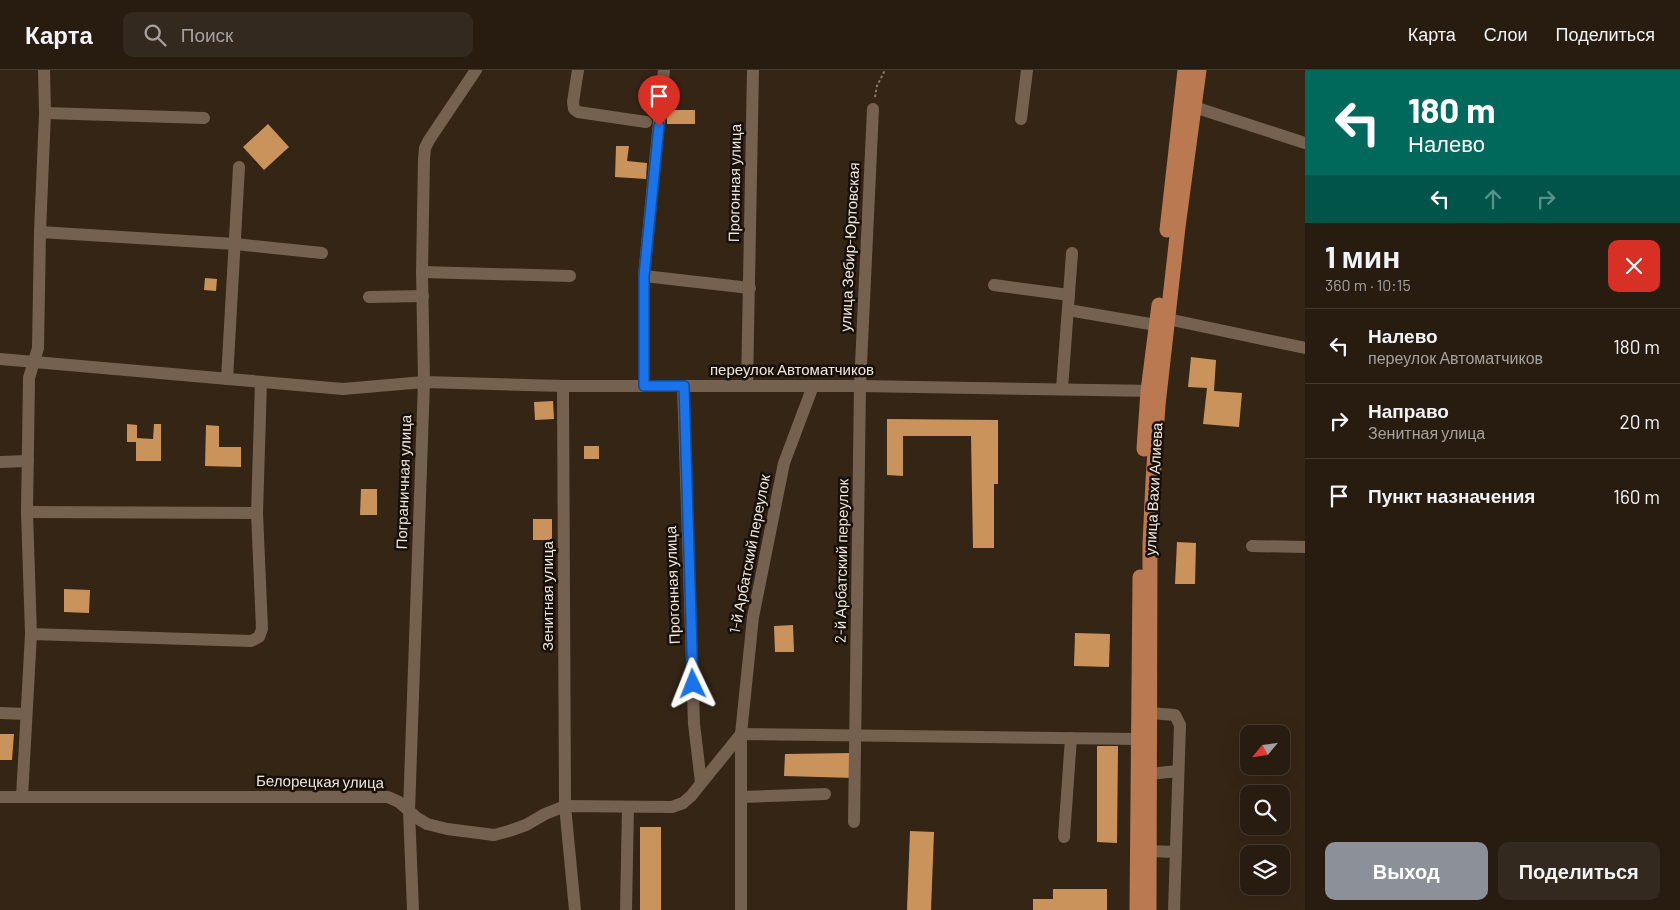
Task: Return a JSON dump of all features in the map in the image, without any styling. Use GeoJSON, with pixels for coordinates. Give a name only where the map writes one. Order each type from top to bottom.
{"type":"FeatureCollection","features":[{"type":"Feature","properties":{"kind":"main road","name":"улица Вахи Алиева"},"geometry":{"type":"LineString","coordinates":[[1137,910],[1142,498],[1185,70]]}},
{"type":"Feature","properties":{"kind":"main road","name":"улица Вахи Алиева"},"geometry":{"type":"LineString","coordinates":[[1160,320],[1199,70]]}},
{"type":"Feature","properties":{"kind":"main road","name":"улица Вахи Алиева"},"geometry":{"type":"LineString","coordinates":[[1149,910],[1150,544],[1154,391]]}},
{"type":"Feature","properties":{"kind":"street"},"geometry":{"type":"LineString","coordinates":[[22,797],[31,634],[27,512],[29,378],[38,348],[45,114],[44,70]]}},
{"type":"Feature","properties":{"kind":"street","name":"Пограничная улица"},"geometry":{"type":"LineString","coordinates":[[413,910],[409,811],[424,382],[422,272],[425,148],[476,70]]}},
{"type":"Feature","properties":{"kind":"street"},"geometry":{"type":"LineString","coordinates":[[578,70],[573,102],[574,109],[578,112],[646,122]]}},
{"type":"Feature","properties":{"kind":"street"},"geometry":{"type":"LineString","coordinates":[[644,386],[644,276],[664,70]]}},
{"type":"Feature","properties":{"kind":"street","name":"Прогонная улица"},"geometry":{"type":"LineString","coordinates":[[748,386],[753,70]]}},
{"type":"Feature","properties":{"kind":"street"},"geometry":{"type":"LineString","coordinates":[[1021,119],[1027,70]]}},
{"type":"Feature","properties":{"kind":"street"},"geometry":{"type":"LineString","coordinates":[[1194,107],[1305,143]]}},
{"type":"Feature","properties":{"kind":"street","name":"улица Зебир-Юртовская"},"geometry":{"type":"LineString","coordinates":[[860,386],[873,109]]}},
{"type":"Feature","properties":{"kind":"street"},"geometry":{"type":"LineString","coordinates":[[45,114],[204,118]]}},
{"type":"Feature","properties":{"kind":"street"},"geometry":{"type":"LineString","coordinates":[[227,379],[239,167]]}},
{"type":"Feature","properties":{"kind":"street"},"geometry":{"type":"LineString","coordinates":[[40,232],[235,244],[322,253]]}},
{"type":"Feature","properties":{"kind":"street"},"geometry":{"type":"LineString","coordinates":[[1062,389],[1072,253]]}},
{"type":"Feature","properties":{"kind":"street"},"geometry":{"type":"LineString","coordinates":[[422,272],[570,276]]}},
{"type":"Feature","properties":{"kind":"street"},"geometry":{"type":"LineString","coordinates":[[644,276],[750,288]]}},
{"type":"Feature","properties":{"kind":"street"},"geometry":{"type":"LineString","coordinates":[[994,285],[1069,294]]}},
{"type":"Feature","properties":{"kind":"street"},"geometry":{"type":"LineString","coordinates":[[369,297],[423,296]]}},
{"type":"Feature","properties":{"kind":"street"},"geometry":{"type":"LineString","coordinates":[[1068,310],[1160,320],[1305,348]]}},
{"type":"Feature","properties":{"kind":"street","name":"переулок Автоматчиков"},"geometry":{"type":"LineString","coordinates":[[0,359],[343,390],[424,382],[564,386],[860,386],[1154,391]]}},
{"type":"Feature","properties":{"kind":"street"},"geometry":{"type":"LineString","coordinates":[[31,634],[251,641],[259,637],[262,629],[257,513],[261,382]]}},
{"type":"Feature","properties":{"kind":"street","name":"Зенитная улица"},"geometry":{"type":"LineString","coordinates":[[564,386],[565,806],[575,910]]}},
{"type":"Feature","properties":{"kind":"street","name":"Прогонная улица"},"geometry":{"type":"LineString","coordinates":[[684,386],[694,724],[701,782]]}},
{"type":"Feature","properties":{"kind":"street","name":"1-й Арбатский переулок"},"geometry":{"type":"LineString","coordinates":[[741,910],[741,734],[753,617],[784,463],[813,386]]}},
{"type":"Feature","properties":{"kind":"street","name":"2-й Арбатский переулок"},"geometry":{"type":"LineString","coordinates":[[854,822],[860,386]]}},
{"type":"Feature","properties":{"kind":"street"},"geometry":{"type":"LineString","coordinates":[[0,462],[28,461]]}},
{"type":"Feature","properties":{"kind":"street"},"geometry":{"type":"LineString","coordinates":[[27,512],[257,513]]}},
{"type":"Feature","properties":{"kind":"street"},"geometry":{"type":"LineString","coordinates":[[1252,546],[1305,546]]}},
{"type":"Feature","properties":{"kind":"street"},"geometry":{"type":"LineString","coordinates":[[0,714],[26,714]]}},
{"type":"Feature","properties":{"kind":"street"},"geometry":{"type":"LineString","coordinates":[[1150,714],[1174,715],[1180,725],[1174,910]]}},
{"type":"Feature","properties":{"kind":"street"},"geometry":{"type":"LineString","coordinates":[[701,782],[741,734],[1138,739]]}},
{"type":"Feature","properties":{"kind":"street"},"geometry":{"type":"LineString","coordinates":[[1064,837],[1071,738]]}},
{"type":"Feature","properties":{"kind":"street"},"geometry":{"type":"LineString","coordinates":[[1149,774],[1178,771]]}},
{"type":"Feature","properties":{"kind":"street","name":"Белорецкая улица"},"geometry":{"type":"LineString","coordinates":[[0,796],[388,797],[399,802],[427,824],[447,829],[494,835],[518,828],[565,806],[672,807],[683,803],[691,796],[701,782]]}},
{"type":"Feature","properties":{"kind":"street"},"geometry":{"type":"LineString","coordinates":[[741,797],[825,794]]}},
{"type":"Feature","properties":{"kind":"street"},"geometry":{"type":"LineString","coordinates":[[626,910],[628,807]]}},
{"type":"Feature","properties":{"kind":"street"},"geometry":{"type":"LineString","coordinates":[[1149,851],[1176,852]]}},
{"type":"Feature","properties":{"kind":"path"},"geometry":{"type":"LineString","coordinates":[[873,109],[877,86],[885,70]]}},
{"type":"Feature","properties":{"kind":"building"},"geometry":{"type":"Polygon","coordinates":[[[667,110],[695,110],[695,124],[667,124],[667,110]]]}},
{"type":"Feature","properties":{"kind":"building"},"geometry":{"type":"Polygon","coordinates":[[[268,124],[289,147],[264,170],[243,147],[268,124]]]}},
{"type":"Feature","properties":{"kind":"building"},"geometry":{"type":"Polygon","coordinates":[[[616,146],[629,146],[627,161],[647,163],[646,179],[615,177],[616,146]]]}},
{"type":"Feature","properties":{"kind":"building"},"geometry":{"type":"Polygon","coordinates":[[[205,278],[217,279],[216,291],[204,290],[205,278]]]}},
{"type":"Feature","properties":{"kind":"building"},"geometry":{"type":"Polygon","coordinates":[[[1191,357],[1216,360],[1214,391],[1242,393],[1239,427],[1203,424],[1207,388],[1188,387],[1191,357]]]}},
{"type":"Feature","properties":{"kind":"building"},"geometry":{"type":"Polygon","coordinates":[[[553,401],[554,419],[535,420],[534,402],[553,401]]]}},
{"type":"Feature","properties":{"kind":"building"},"geometry":{"type":"Polygon","coordinates":[[[887,419],[998,420],[998,484],[994,484],[994,548],[973,548],[971,436],[903,436],[903,476],[887,475],[887,419]]]}},
{"type":"Feature","properties":{"kind":"building"},"geometry":{"type":"Polygon","coordinates":[[[127,424],[137,425],[137,438],[153,439],[154,424],[161,424],[161,461],[136,461],[136,442],[127,442],[127,424]]]}},
{"type":"Feature","properties":{"kind":"building"},"geometry":{"type":"Polygon","coordinates":[[[206,425],[219,426],[219,447],[241,447],[241,467],[205,466],[206,425]]]}},
{"type":"Feature","properties":{"kind":"building"},"geometry":{"type":"Polygon","coordinates":[[[584,446],[599,446],[599,459],[584,459],[584,446]]]}},
{"type":"Feature","properties":{"kind":"building"},"geometry":{"type":"Polygon","coordinates":[[[361,489],[377,489],[377,515],[360,515],[361,489]]]}},
{"type":"Feature","properties":{"kind":"building"},"geometry":{"type":"Polygon","coordinates":[[[533,519],[552,519],[552,540],[533,540],[533,519]]]}},
{"type":"Feature","properties":{"kind":"building"},"geometry":{"type":"Polygon","coordinates":[[[1177,542],[1196,543],[1195,584],[1175,584],[1177,542]]]}},
{"type":"Feature","properties":{"kind":"building"},"geometry":{"type":"Polygon","coordinates":[[[64,589],[90,590],[89,613],[64,612],[64,589]]]}},
{"type":"Feature","properties":{"kind":"building"},"geometry":{"type":"Polygon","coordinates":[[[793,625],[794,652],[775,652],[774,626],[793,625]]]}},
{"type":"Feature","properties":{"kind":"building"},"geometry":{"type":"Polygon","coordinates":[[[1075,633],[1110,634],[1109,667],[1074,666],[1075,633]]]}},
{"type":"Feature","properties":{"kind":"building"},"geometry":{"type":"Polygon","coordinates":[[[0,734],[14,734],[12,760],[0,760],[0,734]]]}},
{"type":"Feature","properties":{"kind":"building"},"geometry":{"type":"Polygon","coordinates":[[[1097,746],[1118,746],[1117,843],[1097,842],[1097,746]]]}},
{"type":"Feature","properties":{"kind":"building"},"geometry":{"type":"Polygon","coordinates":[[[852,753],[854,778],[784,776],[785,754],[852,753]]]}},
{"type":"Feature","properties":{"kind":"building"},"geometry":{"type":"Polygon","coordinates":[[[640,827],[661,827],[661,910],[640,910],[640,827]]]}},
{"type":"Feature","properties":{"kind":"building"},"geometry":{"type":"Polygon","coordinates":[[[910,831],[934,832],[931,910],[907,910],[910,831]]]}},
{"type":"Feature","properties":{"kind":"building"},"geometry":{"type":"Polygon","coordinates":[[[1053,889],[1107,889],[1107,910],[1033,910],[1033,899],[1053,899],[1053,889]]]}},
{"type":"Feature","properties":{"kind":"route"},"geometry":{"type":"LineString","coordinates":[[659,126],[644,276],[644,386],[684,386],[693,684]]}}]}
